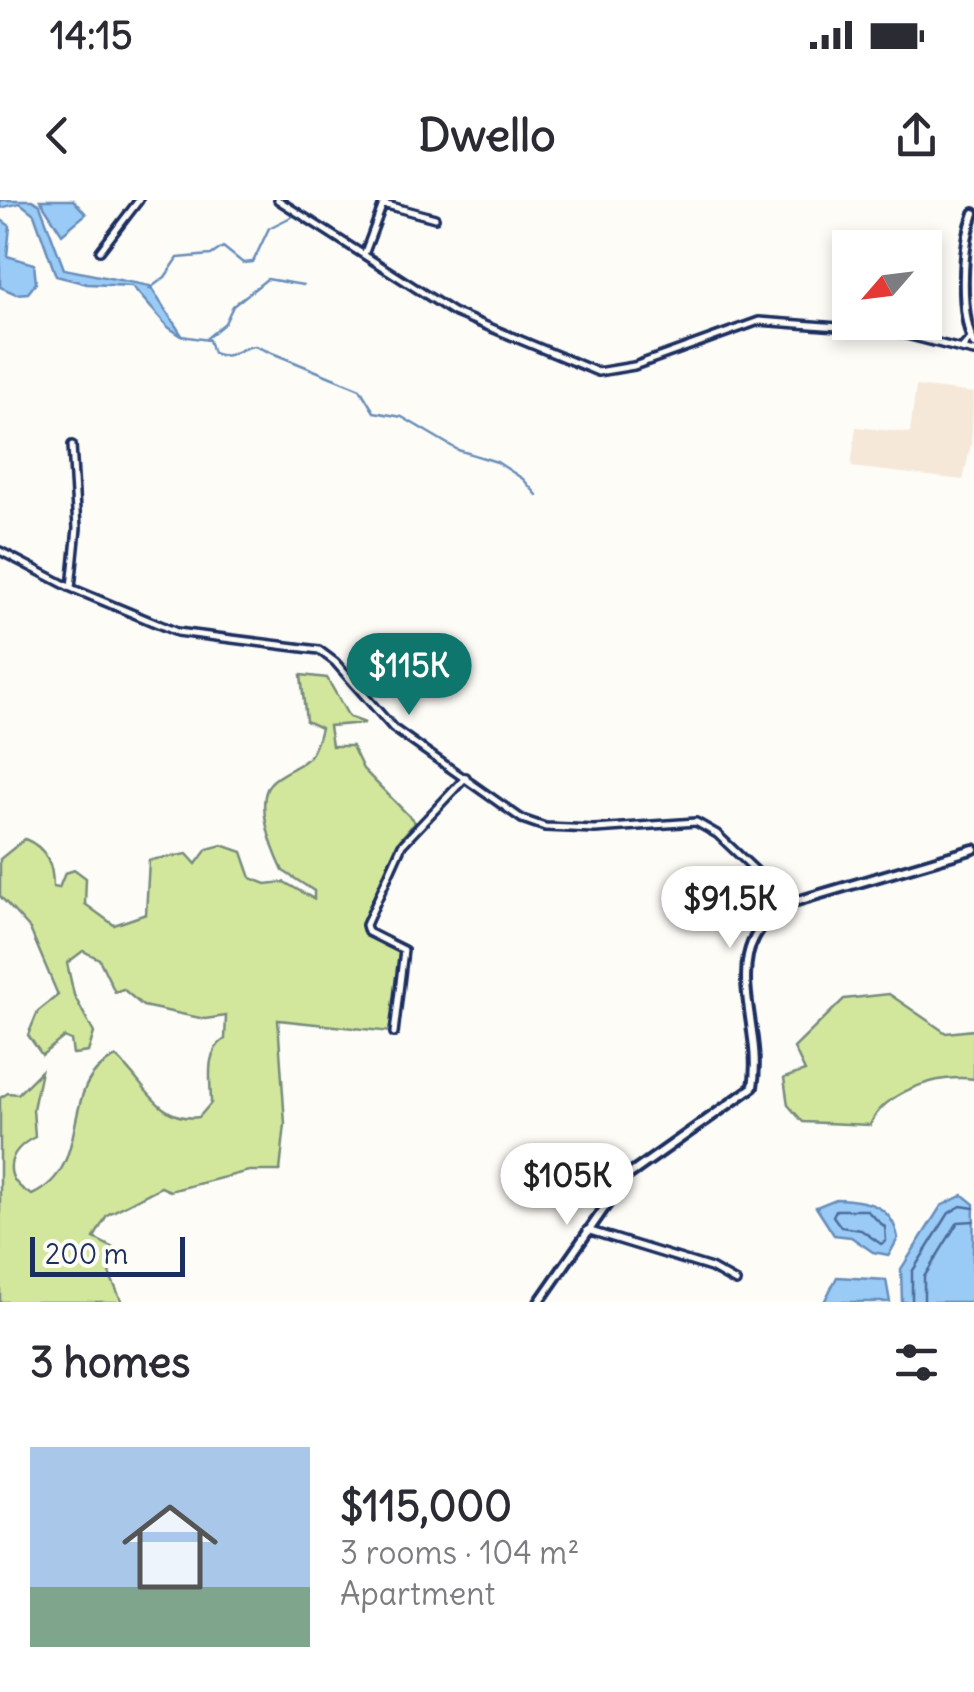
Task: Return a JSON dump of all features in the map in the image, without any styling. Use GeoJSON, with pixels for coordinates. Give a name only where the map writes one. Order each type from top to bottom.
{"type":"FeatureCollection","features":[{"type":"Feature","properties":{"kind":"street"},"geometry":{"type":"LineString","coordinates":[[100,251],[139,200]]}},
{"type":"Feature","properties":{"kind":"street"},"geometry":{"type":"LineString","coordinates":[[278,200],[453,312],[598,372],[634,366],[759,321],[891,331],[974,352]]}},
{"type":"Feature","properties":{"kind":"street"},"geometry":{"type":"LineString","coordinates":[[364,255],[383,204],[434,218]]}},
{"type":"Feature","properties":{"kind":"street"},"geometry":{"type":"LineString","coordinates":[[961,349],[972,341],[964,262],[974,213]]}},
{"type":"Feature","properties":{"kind":"street"},"geometry":{"type":"LineString","coordinates":[[71,588],[77,528],[72,445]]}},
{"type":"Feature","properties":{"kind":"street"},"geometry":{"type":"LineString","coordinates":[[0,551],[71,588],[176,632],[324,653],[393,728],[512,813],[545,827],[596,829],[696,822],[718,834],[790,903]]}},
{"type":"Feature","properties":{"kind":"street"},"geometry":{"type":"LineString","coordinates":[[394,1033],[405,953],[400,944],[366,930],[367,920],[402,845],[466,777]]}},
{"type":"Feature","properties":{"kind":"street"},"geometry":{"type":"LineString","coordinates":[[539,1302],[630,1173],[684,1140],[721,1106],[753,1087],[745,964],[759,932],[790,903],[974,849]]}},
{"type":"Feature","properties":{"kind":"street"},"geometry":{"type":"LineString","coordinates":[[587,1230],[711,1268],[736,1282]]}},
{"type":"Feature","properties":{"kind":"shaded area"},"geometry":{"type":"Polygon","coordinates":[[[916,386],[974,393],[971,445],[963,480],[851,467],[856,427],[910,433],[916,386]]]}},
{"type":"Feature","properties":{"kind":"green space"},"geometry":{"type":"Polygon","coordinates":[[[301,675],[327,678],[349,717],[365,723],[329,726],[332,746],[352,746],[363,769],[415,822],[400,840],[362,924],[367,935],[401,950],[391,1032],[278,1020],[285,1124],[280,1171],[249,1171],[170,1191],[161,1187],[107,1215],[94,1238],[119,1251],[109,1273],[122,1302],[0,1302],[0,1098],[8,1093],[18,1094],[41,1071],[33,1109],[35,1137],[18,1150],[11,1165],[15,1181],[32,1195],[51,1182],[64,1165],[86,1086],[98,1069],[116,1057],[163,1108],[185,1117],[199,1117],[211,1103],[211,1059],[225,1039],[226,1016],[205,1019],[143,1006],[123,989],[115,992],[99,959],[83,951],[67,963],[74,995],[94,1033],[88,1052],[73,1054],[71,1040],[64,1037],[42,1055],[28,1035],[38,1011],[58,995],[30,929],[0,896],[0,859],[25,839],[33,843],[47,858],[53,887],[59,888],[65,873],[75,870],[86,878],[85,904],[114,925],[146,914],[149,860],[187,854],[196,864],[207,849],[222,845],[242,852],[251,878],[266,884],[284,882],[314,899],[314,891],[283,871],[264,810],[268,787],[310,756],[321,728],[306,721],[301,675]]]}},
{"type":"Feature","properties":{"kind":"green space"},"geometry":{"type":"Polygon","coordinates":[[[889,994],[946,1033],[974,1030],[974,1079],[945,1079],[914,1087],[887,1103],[870,1125],[803,1122],[788,1105],[784,1078],[805,1071],[794,1048],[844,999],[889,994]]]}},
{"type":"Feature","properties":{"kind":"water"},"geometry":{"type":"Polygon","coordinates":[[[0,200],[32,200],[40,205],[64,269],[150,286],[183,337],[168,327],[132,286],[87,284],[56,276],[34,214],[20,203],[0,208],[0,200]]]}},
{"type":"Feature","properties":{"kind":"water"},"geometry":{"type":"Polygon","coordinates":[[[40,200],[73,200],[86,214],[62,234],[40,200]]]}},
{"type":"Feature","properties":{"kind":"water"},"geometry":{"type":"Polygon","coordinates":[[[0,219],[10,226],[7,256],[34,264],[36,283],[28,293],[16,294],[0,287],[0,219]]]}},
{"type":"Feature","properties":{"kind":"water"},"geometry":{"type":"Polygon","coordinates":[[[963,1195],[974,1204],[972,1302],[902,1302],[901,1269],[941,1206],[963,1195]]]}},
{"type":"Feature","properties":{"kind":"water"},"geometry":{"type":"Polygon","coordinates":[[[836,1199],[876,1206],[890,1218],[898,1238],[889,1255],[873,1252],[851,1237],[834,1235],[816,1207],[836,1199]]]}},
{"type":"Feature","properties":{"kind":"water"},"geometry":{"type":"Polygon","coordinates":[[[837,1277],[886,1280],[890,1302],[824,1302],[837,1277]]]}},
{"type":"Feature","properties":{"kind":"waterway"},"geometry":{"type":"LineString","coordinates":[[149,289],[165,277],[178,258],[211,255],[223,247],[243,263],[253,262],[269,228],[295,215]]}},
{"type":"Feature","properties":{"kind":"waterway"},"geometry":{"type":"LineString","coordinates":[[207,338],[225,323],[233,306],[267,279],[303,285]]}},
{"type":"Feature","properties":{"kind":"waterway"},"geometry":{"type":"LineString","coordinates":[[181,336],[209,340],[213,353],[220,355],[255,346],[360,389],[374,412],[402,417],[458,450],[497,462],[523,479],[537,495]]}}]}
